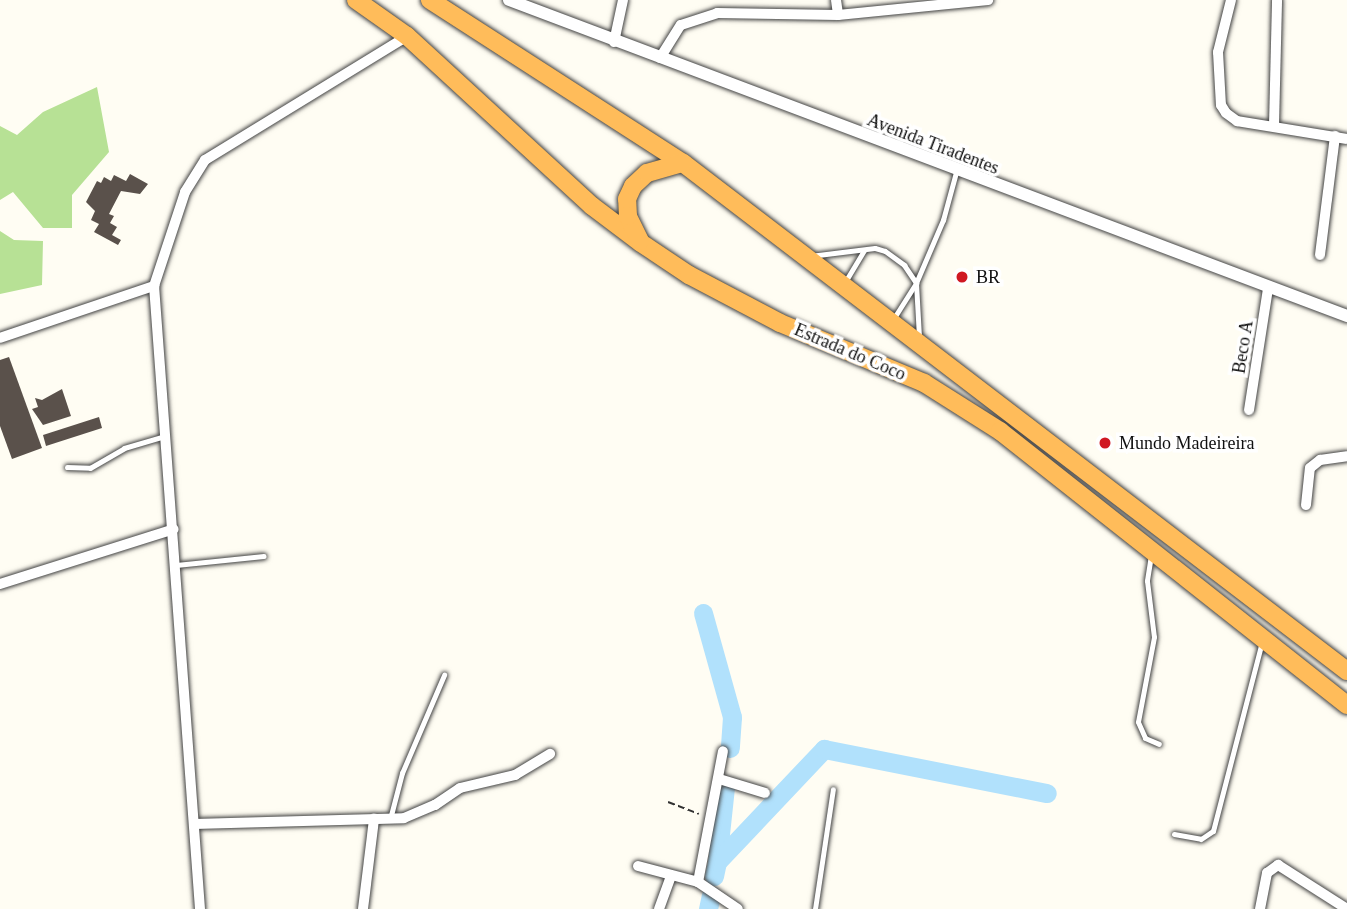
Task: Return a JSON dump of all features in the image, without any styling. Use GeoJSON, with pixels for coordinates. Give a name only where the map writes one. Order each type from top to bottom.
{"type":"FeatureCollection","features":[{"type":"Feature","properties":{"kind":"highway","name":"Estrada do Coco"},"geometry":{"type":"LineString","coordinates":[[356,0],[407,36],[592,206],[641,243],[689,275],[780,323],[924,383],[1000,431],[1347,705]]}},
{"type":"Feature","properties":{"kind":"highway","name":"Estrada do Coco"},"geometry":{"type":"LineString","coordinates":[[430,0],[683,163],[1347,671]]}},
{"type":"Feature","properties":{"kind":"highway"},"geometry":{"type":"LineString","coordinates":[[641,243],[628,216],[627,199],[633,186],[647,173],[683,163]]}},
{"type":"Feature","properties":{"kind":"street","name":"Avenida Tiradentes"},"geometry":{"type":"LineString","coordinates":[[509,0],[956,172],[1347,316]]}},
{"type":"Feature","properties":{"kind":"street"},"geometry":{"type":"LineString","coordinates":[[614,41],[624,0]]}},
{"type":"Feature","properties":{"kind":"street"},"geometry":{"type":"LineString","coordinates":[[836,0],[838,15]]}},
{"type":"Feature","properties":{"kind":"street"},"geometry":{"type":"LineString","coordinates":[[660,58],[671,35],[693,18],[745,11],[838,15],[988,0]]}},
{"type":"Feature","properties":{"kind":"street"},"geometry":{"type":"LineString","coordinates":[[1231,0],[1218,52],[1221,105],[1226,113],[1237,121],[1274,124],[1347,139]]}},
{"type":"Feature","properties":{"kind":"street"},"geometry":{"type":"LineString","coordinates":[[1274,124],[1277,0]]}},
{"type":"Feature","properties":{"kind":"street"},"geometry":{"type":"LineString","coordinates":[[200,909],[174,530],[153,286],[176,214],[205,160],[407,36]]}},
{"type":"Feature","properties":{"kind":"street"},"geometry":{"type":"LineString","coordinates":[[1320,255],[1335,136]]}},
{"type":"Feature","properties":{"kind":"street"},"geometry":{"type":"LineString","coordinates":[[0,338],[153,286]]}},
{"type":"Feature","properties":{"kind":"street","name":"Beco A"},"geometry":{"type":"LineString","coordinates":[[1249,410],[1268,289]]}},
{"type":"Feature","properties":{"kind":"street"},"geometry":{"type":"LineString","coordinates":[[1306,505],[1310,468],[1320,460],[1347,456]]}},
{"type":"Feature","properties":{"kind":"street"},"geometry":{"type":"LineString","coordinates":[[0,584],[174,530]]}},
{"type":"Feature","properties":{"kind":"street"},"geometry":{"type":"LineString","coordinates":[[698,882],[713,819],[723,751]]}},
{"type":"Feature","properties":{"kind":"street"},"geometry":{"type":"LineString","coordinates":[[194,824],[390,819],[421,813],[460,788],[515,775],[550,754]]}},
{"type":"Feature","properties":{"kind":"street"},"geometry":{"type":"LineString","coordinates":[[719,779],[765,793]]}},
{"type":"Feature","properties":{"kind":"street"},"geometry":{"type":"LineString","coordinates":[[363,909],[374,818]]}},
{"type":"Feature","properties":{"kind":"street"},"geometry":{"type":"LineString","coordinates":[[639,866],[698,882],[738,909]]}},
{"type":"Feature","properties":{"kind":"street"},"geometry":{"type":"LineString","coordinates":[[1260,909],[1267,873],[1273,866],[1283,866],[1347,909]]}},
{"type":"Feature","properties":{"kind":"street"},"geometry":{"type":"LineString","coordinates":[[659,909],[671,876]]}},
{"type":"Feature","properties":{"kind":"lane"},"geometry":{"type":"LineString","coordinates":[[892,321],[916,283],[943,220],[956,172]]}},
{"type":"Feature","properties":{"kind":"lane"},"geometry":{"type":"LineString","coordinates":[[844,285],[864,250]]}},
{"type":"Feature","properties":{"kind":"lane"},"geometry":{"type":"LineString","coordinates":[[806,257],[864,250],[885,251],[904,265],[916,283],[919,341]]}},
{"type":"Feature","properties":{"kind":"lane"},"geometry":{"type":"LineString","coordinates":[[67,467],[90,468],[124,448],[166,435]]}},
{"type":"Feature","properties":{"kind":"lane"},"geometry":{"type":"LineString","coordinates":[[1152,551],[1147,581],[1154,637],[1138,722],[1145,738],[1159,744]]}},
{"type":"Feature","properties":{"kind":"lane"},"geometry":{"type":"LineString","coordinates":[[176,565],[264,556]]}},
{"type":"Feature","properties":{"kind":"lane"},"geometry":{"type":"LineString","coordinates":[[1174,834],[1201,839],[1213,831],[1263,638]]}},
{"type":"Feature","properties":{"kind":"lane"},"geometry":{"type":"LineString","coordinates":[[390,819],[402,773],[444,675]]}},
{"type":"Feature","properties":{"kind":"lane"},"geometry":{"type":"LineString","coordinates":[[815,909],[832,789]]}},
{"type":"Feature","properties":{"kind":"path"},"geometry":{"type":"LineString","coordinates":[[668,802],[713,819]]}},
{"type":"Feature","properties":{"kind":"green space"},"geometry":{"type":"Polygon","coordinates":[[[97,87],[109,152],[72,195],[72,228],[43,228],[13,192],[0,200],[0,126],[17,135],[43,112],[97,87]]]}},
{"type":"Feature","properties":{"kind":"green space"},"geometry":{"type":"Polygon","coordinates":[[[0,231],[14,240],[43,241],[42,285],[0,294],[0,231]]]}},
{"type":"Feature","properties":{"kind":"building"},"geometry":{"type":"Polygon","coordinates":[[[130,174],[148,184],[140,194],[121,191],[109,214],[114,216],[110,223],[117,227],[112,235],[121,240],[118,245],[94,232],[99,224],[91,220],[95,211],[86,202],[97,181],[101,183],[104,177],[111,181],[114,175],[126,181],[130,174]]]}},
{"type":"Feature","properties":{"kind":"building"},"geometry":{"type":"Polygon","coordinates":[[[9,357],[42,448],[12,459],[0,426],[0,360],[9,357]]]}},
{"type":"Feature","properties":{"kind":"building"},"geometry":{"type":"Polygon","coordinates":[[[62,389],[71,416],[43,425],[32,409],[38,407],[35,398],[42,400],[62,389]]]}},
{"type":"Feature","properties":{"kind":"building"},"geometry":{"type":"Polygon","coordinates":[[[99,417],[102,428],[46,446],[43,435],[99,417]]]}},
{"type":"Feature","properties":{"kind":"waterway"},"geometry":{"type":"LineString","coordinates":[[703,613],[732,717],[730,748]]}},
{"type":"Feature","properties":{"kind":"waterway"},"geometry":{"type":"LineString","coordinates":[[714,876],[717,862],[824,749],[1047,793]]}},
{"type":"Feature","properties":{"kind":"waterway"},"geometry":{"type":"LineString","coordinates":[[717,862],[725,787]]}},
{"type":"Feature","properties":{"kind":"waterway"},"geometry":{"type":"LineString","coordinates":[[708,909],[711,895]]}},
{"type":"Feature","properties":{"kind":"place","name":"BR"},"geometry":{"type":"Point","coordinates":[962,277]}},
{"type":"Feature","properties":{"kind":"place","name":"Mundo Madeireira"},"geometry":{"type":"Point","coordinates":[1105,443]}}]}
